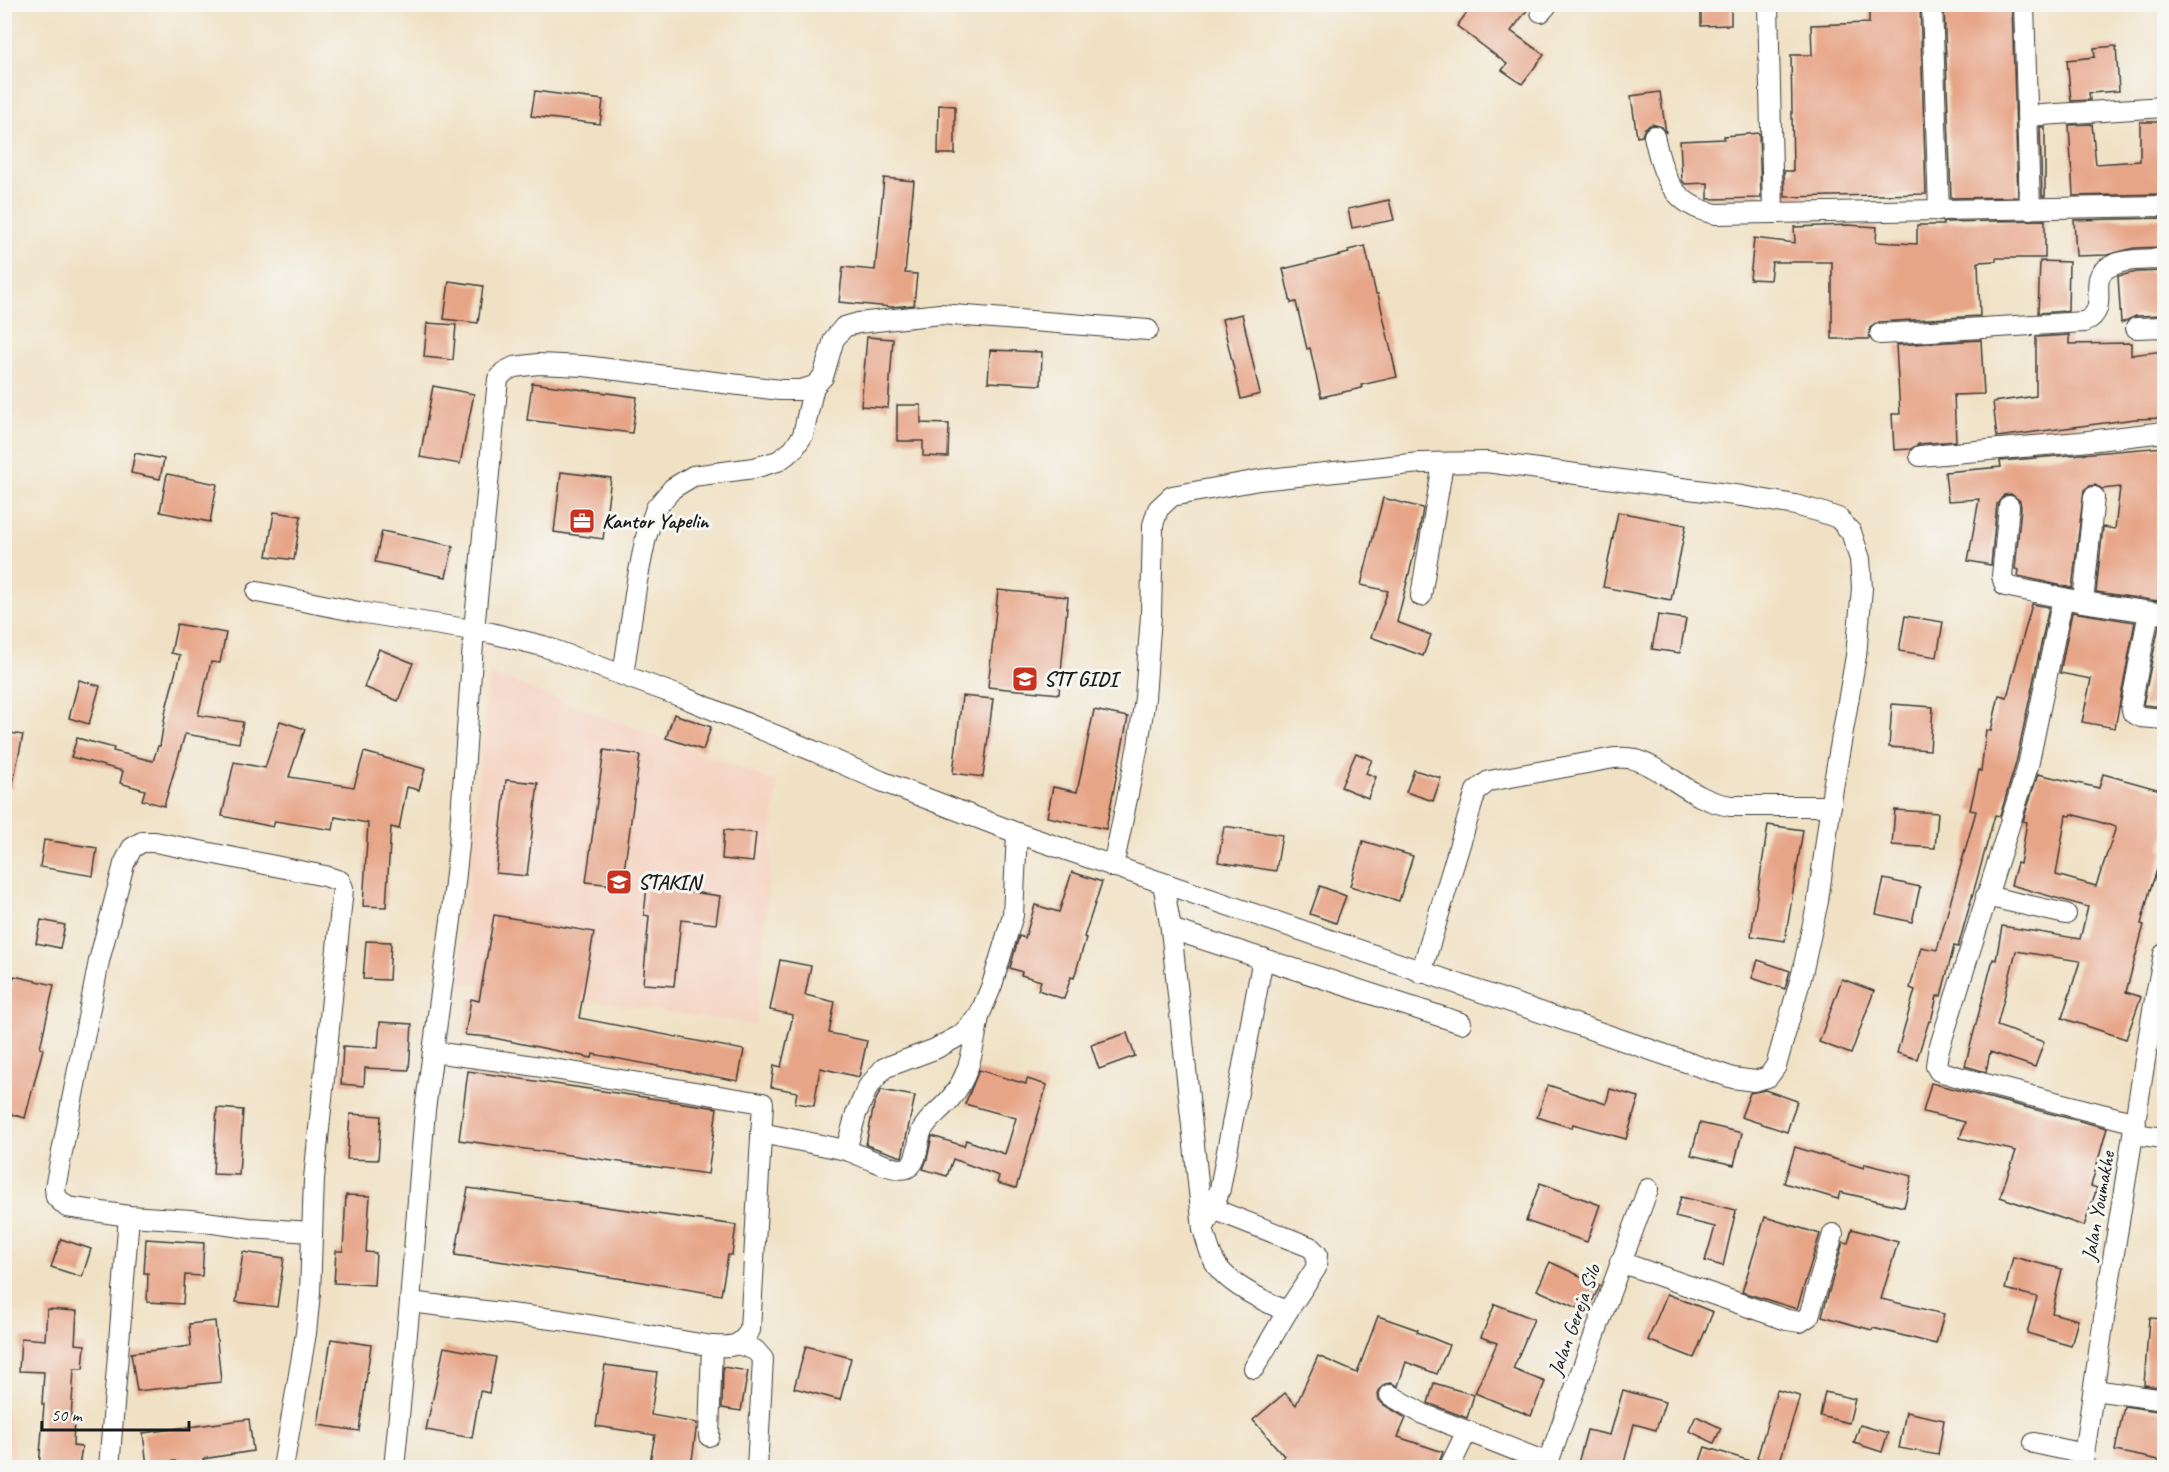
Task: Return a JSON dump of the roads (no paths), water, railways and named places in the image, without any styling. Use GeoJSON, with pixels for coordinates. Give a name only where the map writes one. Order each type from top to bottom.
{"type":"FeatureCollection","features":[{"type":"Feature","properties":{"kind":"street"},"geometry":{"type":"LineString","coordinates":[[1768,4],[1773,213]]}},
{"type":"Feature","properties":{"kind":"street"},"geometry":{"type":"LineString","coordinates":[[1932,4],[1939,211]]}},
{"type":"Feature","properties":{"kind":"street"},"geometry":{"type":"LineString","coordinates":[[2024,4],[2030,209]]}},
{"type":"Feature","properties":{"kind":"street"},"geometry":{"type":"LineString","coordinates":[[2027,116],[2164,107]]}},
{"type":"Feature","properties":{"kind":"street"},"geometry":{"type":"LineString","coordinates":[[1654,136],[1666,179],[1675,192],[1688,205],[1700,211],[1716,214],[2164,206]]}},
{"type":"Feature","properties":{"kind":"street"},"geometry":{"type":"LineString","coordinates":[[1880,334],[2084,322],[2093,318],[2097,313],[2098,284],[2101,273],[2106,268],[2126,262],[2164,259]]}},
{"type":"Feature","properties":{"kind":"street"},"geometry":{"type":"LineString","coordinates":[[394,1467],[425,1110],[459,845],[474,630],[498,379],[504,372],[514,367],[538,364],[584,366],[780,390],[800,390],[814,386],[823,377],[834,339],[844,327],[858,323],[940,314],[1148,330]]}},
{"type":"Feature","properties":{"kind":"street"},"geometry":{"type":"LineString","coordinates":[[2136,328],[2164,327]]}},
{"type":"Feature","properties":{"kind":"street"},"geometry":{"type":"LineString","coordinates":[[623,675],[636,581],[646,537],[656,508],[673,488],[693,476],[754,468],[778,461],[793,450],[803,435],[814,386]]}},
{"type":"Feature","properties":{"kind":"street"},"geometry":{"type":"LineString","coordinates":[[1920,456],[2164,432]]}},
{"type":"Feature","properties":{"kind":"street"},"geometry":{"type":"LineString","coordinates":[[257,592],[359,612],[474,630],[543,646],[623,675],[816,752],[881,781],[1017,833],[1122,870],[1421,973],[1733,1078],[1754,1081],[1768,1077],[1776,1066],[1802,974],[1818,901],[1856,656],[1862,588],[1860,559],[1851,532],[1838,518],[1796,505],[1498,464],[1420,463],[1259,480],[1172,496],[1158,509],[1153,525],[1151,615],[1145,699],[1122,870]]}},
{"type":"Feature","properties":{"kind":"street"},"geometry":{"type":"LineString","coordinates":[[1421,596],[1443,463]]}},
{"type":"Feature","properties":{"kind":"street"},"geometry":{"type":"LineString","coordinates":[[2083,602],[2094,497]]}},
{"type":"Feature","properties":{"kind":"street"},"geometry":{"type":"LineString","coordinates":[[2009,506],[2003,583],[2009,588],[2157,613],[2131,706],[2133,713],[2140,717],[2164,719]]}},
{"type":"Feature","properties":{"kind":"street"},"geometry":{"type":"LineString","coordinates":[[2063,598],[2028,766],[1938,1052],[1936,1066],[1940,1071],[1962,1078],[2164,1138]]}},
{"type":"Feature","properties":{"kind":"street"},"geometry":{"type":"LineString","coordinates":[[1421,973],[1476,791],[1488,781],[1614,758],[1632,759],[1702,799],[1717,805],[1831,806]]}},
{"type":"Feature","properties":{"kind":"street"},"geometry":{"type":"LineString","coordinates":[[761,1133],[846,1150],[896,1169],[907,1168],[914,1161],[918,1138],[923,1127],[950,1100],[966,1076],[971,1062],[979,1016],[992,985],[1013,915],[1017,833]]}},
{"type":"Feature","properties":{"kind":"street"},"geometry":{"type":"LineString","coordinates":[[283,1467],[306,1333],[310,1293],[318,1130],[343,888],[340,881],[325,876],[155,842],[142,842],[132,848],[124,864],[99,961],[55,1188],[56,1197],[66,1207],[129,1216],[312,1232]]}},
{"type":"Feature","properties":{"kind":"street"},"geometry":{"type":"LineString","coordinates":[[1158,882],[1171,929],[1203,1229],[1211,1254],[1222,1272],[1247,1290],[1287,1312]]}},
{"type":"Feature","properties":{"kind":"street"},"geometry":{"type":"LineString","coordinates":[[1986,896],[2066,914]]}},
{"type":"Feature","properties":{"kind":"street"},"geometry":{"type":"LineString","coordinates":[[1171,929],[1461,1023]]}},
{"type":"Feature","properties":{"kind":"street","name":"Jalan Youmakhe"},"geometry":{"type":"LineString","coordinates":[[2083,1461],[2153,1010],[2164,954]]}},
{"type":"Feature","properties":{"kind":"street"},"geometry":{"type":"LineString","coordinates":[[1203,1229],[1220,1189],[1263,958]]}},
{"type":"Feature","properties":{"kind":"street"},"geometry":{"type":"LineString","coordinates":[[846,1150],[856,1114],[868,1087],[884,1068],[935,1049],[962,1035],[979,1016]]}},
{"type":"Feature","properties":{"kind":"street"},"geometry":{"type":"LineString","coordinates":[[410,1302],[560,1320],[712,1346],[727,1347],[738,1344],[745,1339],[750,1330],[763,1103],[516,1062],[433,1052]]}},
{"type":"Feature","properties":{"kind":"street","name":"Jalan Gereja Silo"},"geometry":{"type":"LineString","coordinates":[[1547,1465],[1648,1189]]}},
{"type":"Feature","properties":{"kind":"street"},"geometry":{"type":"LineString","coordinates":[[1213,1209],[1310,1247],[1317,1254],[1316,1268],[1254,1368]]}},
{"type":"Feature","properties":{"kind":"street"},"geometry":{"type":"LineString","coordinates":[[109,1467],[129,1216]]}},
{"type":"Feature","properties":{"kind":"street"},"geometry":{"type":"LineString","coordinates":[[1620,1262],[1787,1320],[1800,1322],[1809,1316],[1833,1234]]}},
{"type":"Feature","properties":{"kind":"street"},"geometry":{"type":"LineString","coordinates":[[738,1344],[755,1350],[763,1359],[757,1467]]}},
{"type":"Feature","properties":{"kind":"street"},"geometry":{"type":"LineString","coordinates":[[709,1436],[712,1346]]}},
{"type":"Feature","properties":{"kind":"street"},"geometry":{"type":"LineString","coordinates":[[2094,1390],[2164,1400]]}},
{"type":"Feature","properties":{"kind":"street"},"geometry":{"type":"LineString","coordinates":[[1390,1395],[1423,1414],[1547,1465]]}},
{"type":"Feature","properties":{"kind":"street"},"geometry":{"type":"LineString","coordinates":[[1449,1467],[1467,1431]]}},
{"type":"Feature","properties":{"kind":"street"},"geometry":{"type":"LineString","coordinates":[[2034,1443],[2083,1461]]}},
{"type":"Feature","properties":{"kind":"place","name":"Kantor Yapelin"},"geometry":{"type":"Point","coordinates":[582,521]}},
{"type":"Feature","properties":{"kind":"place","name":"STT GIDI"},"geometry":{"type":"Point","coordinates":[1025,679]}},
{"type":"Feature","properties":{"kind":"place","name":"STAKIN"},"geometry":{"type":"Point","coordinates":[619,882]}}]}
